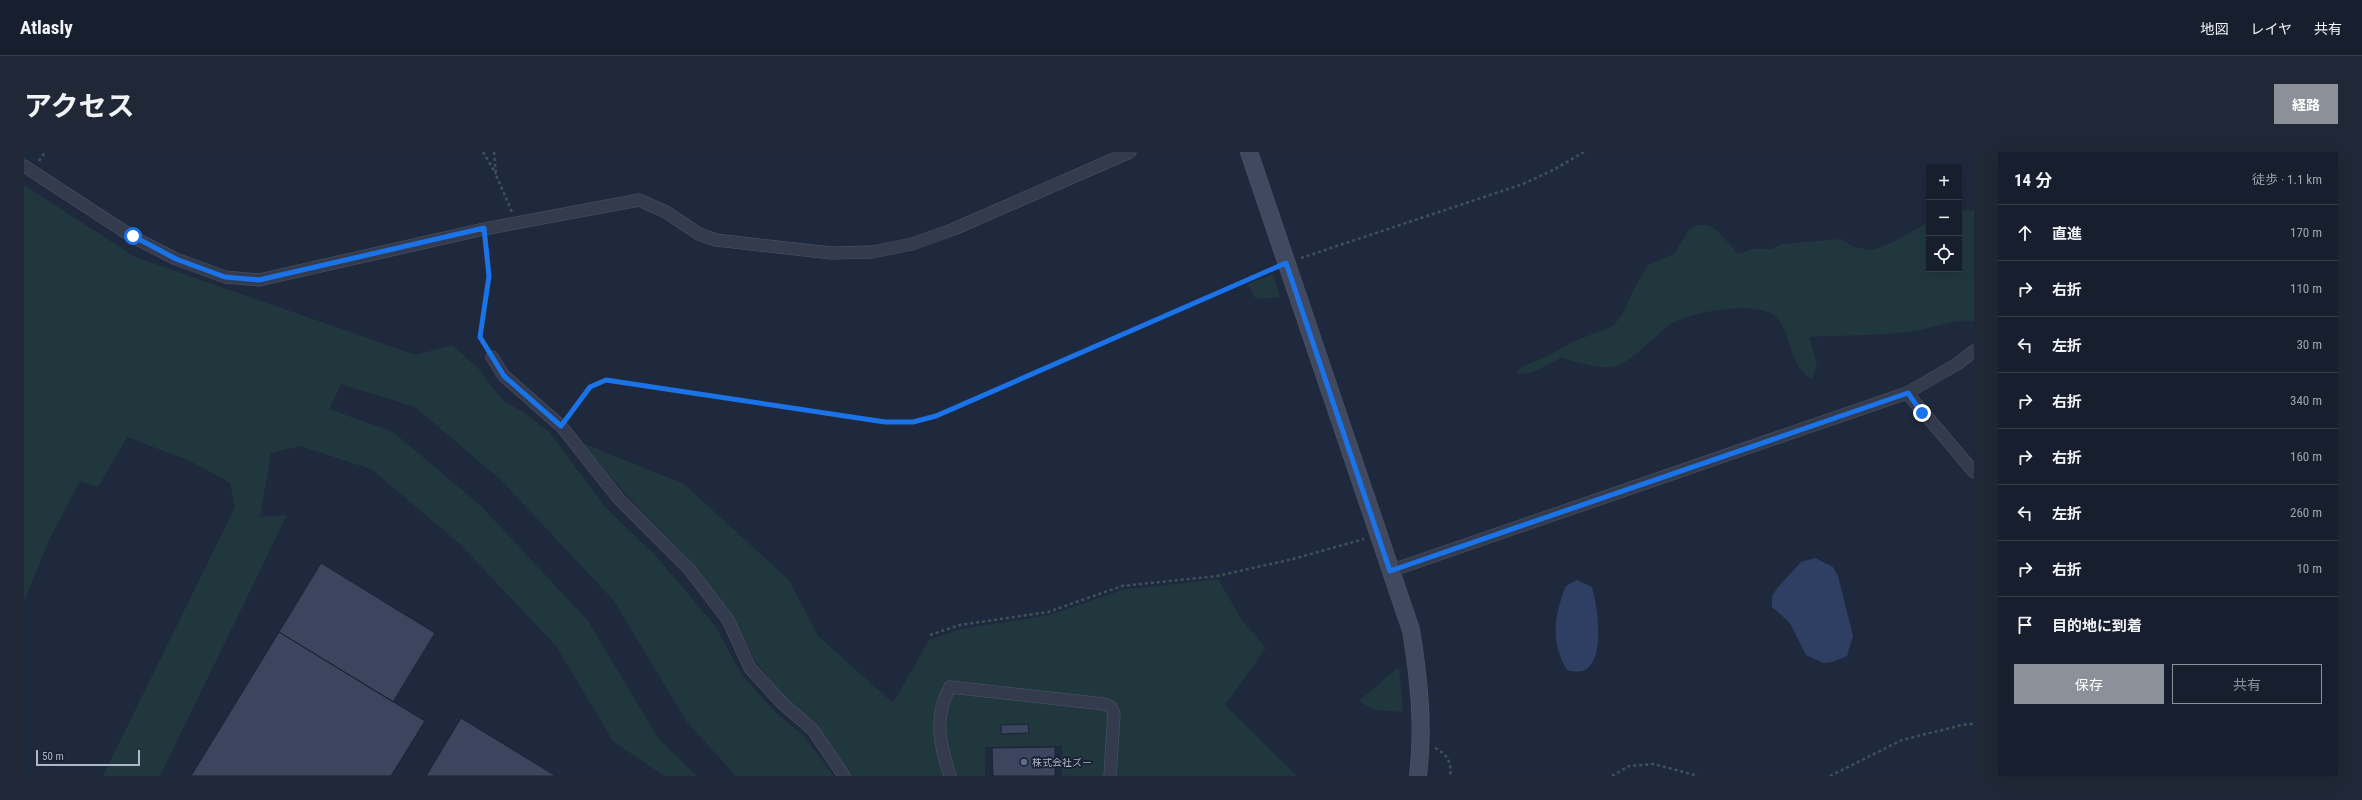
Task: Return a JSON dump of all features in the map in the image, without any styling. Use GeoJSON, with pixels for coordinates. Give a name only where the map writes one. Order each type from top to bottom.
{"type":"FeatureCollection","features":[{"type":"Feature","properties":{"kind":"street"},"geometry":{"type":"LineString","coordinates":[[24,166],[133,236],[176,259],[225,277],[259,280],[484,228],[639,200],[666,212],[699,234],[716,240],[831,253],[872,252],[912,244],[954,229],[1130,152]]}},
{"type":"Feature","properties":{"kind":"street"},"geometry":{"type":"LineString","coordinates":[[1249,152],[1411,630],[1418,675],[1422,742],[1418,776]]}},
{"type":"Feature","properties":{"kind":"street"},"geometry":{"type":"LineString","coordinates":[[1390,571],[1908,393],[1957,364],[1974,351]]}},
{"type":"Feature","properties":{"kind":"street"},"geometry":{"type":"LineString","coordinates":[[492,357],[504,376],[518,390],[561,426],[619,499],[689,569],[728,620],[750,668],[782,703],[813,730],[844,776]]}},
{"type":"Feature","properties":{"kind":"street"},"geometry":{"type":"LineString","coordinates":[[1908,393],[1974,472]]}},
{"type":"Feature","properties":{"kind":"street"},"geometry":{"type":"LineString","coordinates":[[950,776],[938,734],[939,715],[944,698],[950,687],[1104,704],[1111,707],[1114,714],[1110,776]]}},
{"type":"Feature","properties":{"kind":"path"},"geometry":{"type":"LineString","coordinates":[[484,152],[517,222]]}},
{"type":"Feature","properties":{"kind":"path"},"geometry":{"type":"LineString","coordinates":[[494,152],[496,175]]}},
{"type":"Feature","properties":{"kind":"path"},"geometry":{"type":"LineString","coordinates":[[561,426],[590,387],[606,380],[885,422],[913,422],[936,416],[1286,263],[1523,184],[1584,152]]}},
{"type":"Feature","properties":{"kind":"path"},"geometry":{"type":"LineString","coordinates":[[484,228],[489,276],[480,337],[492,357]]}},
{"type":"Feature","properties":{"kind":"path"},"geometry":{"type":"LineString","coordinates":[[930,635],[960,625],[1048,612],[1122,586],[1217,576],[1293,559],[1378,535]]}},
{"type":"Feature","properties":{"kind":"path"},"geometry":{"type":"LineString","coordinates":[[1830,776],[1902,740],[1962,725],[1974,724]]}},
{"type":"Feature","properties":{"kind":"path"},"geometry":{"type":"LineString","coordinates":[[1422,742],[1446,754],[1450,762],[1450,776]]}},
{"type":"Feature","properties":{"kind":"path"},"geometry":{"type":"LineString","coordinates":[[1612,776],[1630,766],[1654,764],[1698,776]]}},
{"type":"Feature","properties":{"kind":"shaded area"},"geometry":{"type":"Polygon","coordinates":[[[24,185],[135,257],[416,355],[452,345],[478,368],[503,401],[525,413],[550,433],[605,507],[656,556],[716,627],[741,674],[776,713],[804,736],[834,776],[736,776],[687,722],[614,601],[502,481],[415,407],[341,384],[329,409],[393,432],[481,506],[588,621],[658,738],[697,776],[664,776],[613,741],[556,646],[460,544],[371,469],[300,446],[271,453],[260,517],[287,515],[160,776],[103,776],[235,507],[230,483],[190,461],[127,437],[98,487],[80,481],[50,538],[24,601],[24,185]]]}},
{"type":"Feature","properties":{"kind":"shaded area"},"geometry":{"type":"Polygon","coordinates":[[[1974,210],[1974,321],[1966,320],[1952,322],[1922,330],[1901,333],[1809,337],[1817,364],[1812,379],[1804,373],[1798,365],[1779,320],[1772,314],[1762,310],[1735,308],[1704,312],[1678,320],[1669,325],[1635,354],[1617,366],[1604,367],[1588,365],[1560,358],[1545,367],[1528,373],[1516,373],[1521,367],[1541,359],[1575,341],[1613,326],[1622,315],[1634,289],[1648,265],[1674,254],[1689,230],[1698,225],[1708,225],[1717,230],[1738,254],[1753,249],[1771,249],[1782,244],[1841,239],[1854,247],[1872,250],[1889,244],[1926,224],[1926,272],[1962,272],[1962,211],[1974,210]]]}},
{"type":"Feature","properties":{"kind":"shaded area"},"geometry":{"type":"Polygon","coordinates":[[[1273,274],[1280,297],[1256,299],[1248,284],[1273,274]]]}},
{"type":"Feature","properties":{"kind":"shaded area"},"geometry":{"type":"Polygon","coordinates":[[[582,443],[684,484],[789,580],[818,636],[893,703],[929,640],[961,629],[1049,615],[1122,590],[1218,579],[1242,620],[1266,648],[1225,705],[1297,776],[1062,776],[1062,746],[985,747],[985,776],[851,776],[818,725],[786,699],[757,664],[733,618],[694,565],[623,491],[582,443]]]}},
{"type":"Feature","properties":{"kind":"shaded area"},"geometry":{"type":"Polygon","coordinates":[[[1399,667],[1403,712],[1375,710],[1359,701],[1399,667]]]}},
{"type":"Feature","properties":{"kind":"water"},"geometry":{"type":"Polygon","coordinates":[[[1815,558],[1833,567],[1838,576],[1853,636],[1847,656],[1832,662],[1823,663],[1806,655],[1790,623],[1772,607],[1772,596],[1778,587],[1801,562],[1815,558]]]}},
{"type":"Feature","properties":{"kind":"water"},"geometry":{"type":"Polygon","coordinates":[[[1577,580],[1592,587],[1597,611],[1598,626],[1598,642],[1595,655],[1590,666],[1581,671],[1567,670],[1558,649],[1556,639],[1557,618],[1562,597],[1566,586],[1577,580]]]}},
{"type":"Feature","properties":{"kind":"building"},"geometry":{"type":"Polygon","coordinates":[[[321,563],[435,633],[393,702],[279,632],[321,563]]]}},
{"type":"Feature","properties":{"kind":"building"},"geometry":{"type":"Polygon","coordinates":[[[279,632],[425,721],[391,776],[191,776],[279,632]]]}},
{"type":"Feature","properties":{"kind":"building"},"geometry":{"type":"Polygon","coordinates":[[[461,718],[556,776],[426,776],[461,718]]]}},
{"type":"Feature","properties":{"kind":"building"},"geometry":{"type":"Polygon","coordinates":[[[1028,724],[1029,733],[1001,734],[1001,725],[1028,724]]]}},
{"type":"Feature","properties":{"kind":"building","name":"株式会社ズー"},"geometry":{"type":"Polygon","coordinates":[[[1055,747],[1055,776],[993,776],[992,748],[1055,747]]]}},
{"type":"Feature","properties":{"kind":"place","name":"株式会社ズー"},"geometry":{"type":"Point","coordinates":[1024,762]}},
{"type":"Feature","properties":{"kind":"route"},"geometry":{"type":"LineString","coordinates":[[133,236],[176,259],[225,277],[259,280],[320,268],[484,228],[488,251],[489,276],[480,337],[504,376],[518,390],[561,426],[590,387],[606,380],[885,422],[913,422],[936,416],[992,390],[1286,263],[1390,571],[1908,393],[1922,413]]}}]}
